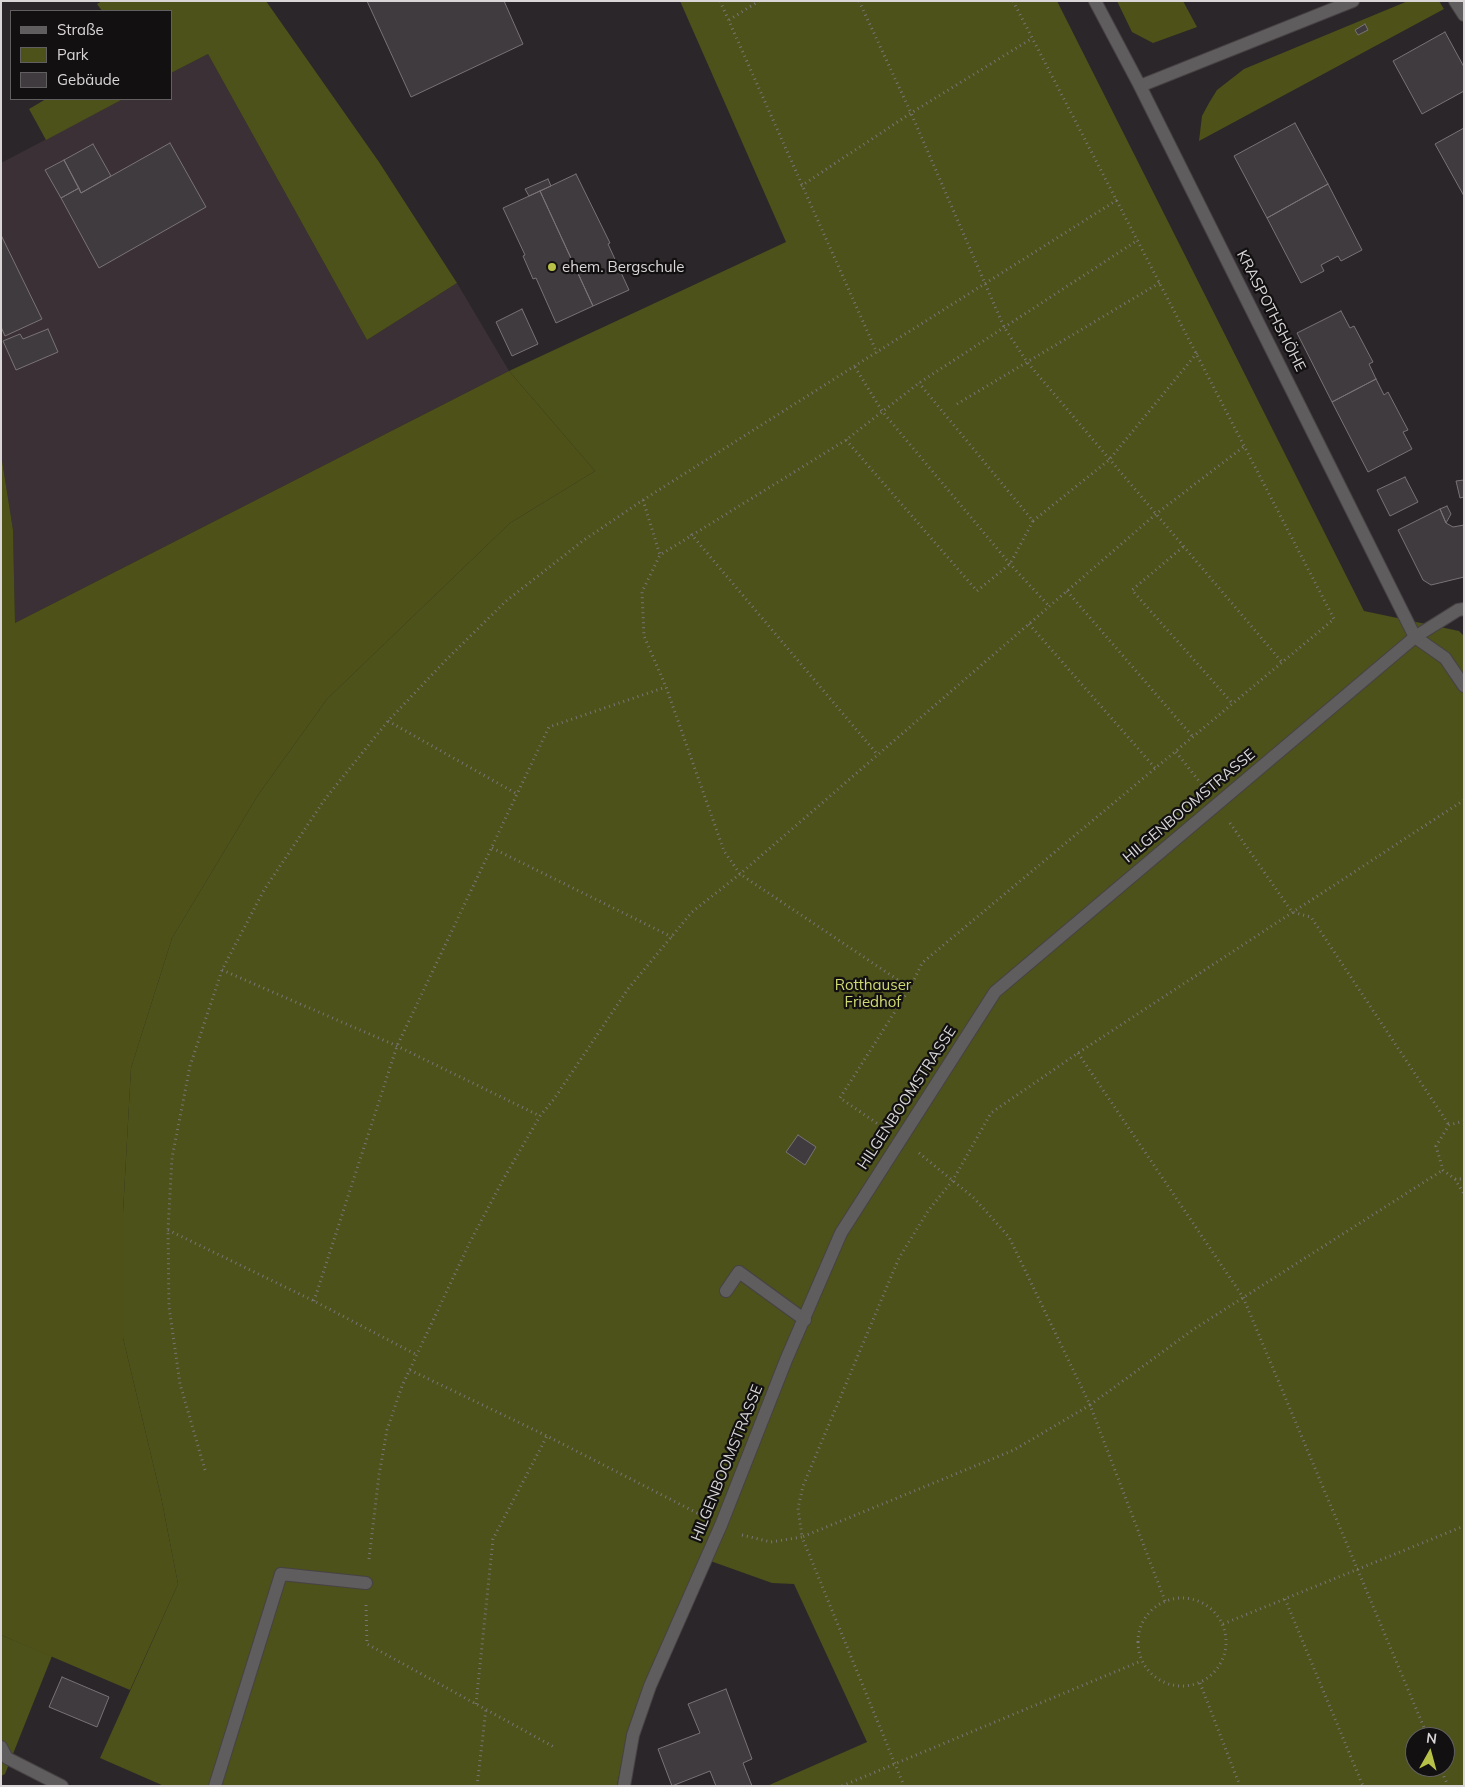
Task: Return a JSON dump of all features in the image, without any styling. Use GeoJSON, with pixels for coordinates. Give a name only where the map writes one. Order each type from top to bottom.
{"type":"FeatureCollection","features":[{"type":"Feature","properties":{"kind":"street","name":"KRASPOTHSHÖHE"},"geometry":{"type":"LineString","coordinates":[[1095,1],[1140,86],[1415,637]]}},
{"type":"Feature","properties":{"kind":"street"},"geometry":{"type":"LineString","coordinates":[[1140,86],[1352,1]]}},
{"type":"Feature","properties":{"kind":"street"},"geometry":{"type":"LineString","coordinates":[[1455,1],[1464,14]]}},
{"type":"Feature","properties":{"kind":"street","name":"HILGENBOOMSTRASSE"},"geometry":{"type":"LineString","coordinates":[[624,1786],[633,1735],[650,1686],[721,1525],[786,1360],[805,1320],[841,1233],[995,992],[1415,637],[1464,608]]}},
{"type":"Feature","properties":{"kind":"street"},"geometry":{"type":"LineString","coordinates":[[1415,637],[1445,658],[1464,686]]}},
{"type":"Feature","properties":{"kind":"street"},"geometry":{"type":"LineString","coordinates":[[726,1291],[739,1272],[805,1320]]}},
{"type":"Feature","properties":{"kind":"street"},"geometry":{"type":"LineString","coordinates":[[215,1786],[281,1574],[366,1582]]}},
{"type":"Feature","properties":{"kind":"street"},"geometry":{"type":"LineString","coordinates":[[1,1748],[7,1758],[62,1786]]}},
{"type":"Feature","properties":{"kind":"path"},"geometry":{"type":"LineString","coordinates":[[720,1],[877,353]]}},
{"type":"Feature","properties":{"kind":"path"},"geometry":{"type":"LineString","coordinates":[[729,20],[759,1]]}},
{"type":"Feature","properties":{"kind":"path"},"geometry":{"type":"LineString","coordinates":[[859,1],[911,113],[1004,328],[1027,362],[1108,460],[1282,661]]}},
{"type":"Feature","properties":{"kind":"path"},"geometry":{"type":"LineString","coordinates":[[1013,1],[1031,39],[1246,445],[1334,619],[922,963],[910,988],[840,1098],[900,1138],[953,1180],[974,1198],[1009,1237],[1090,1405],[1165,1601]]}},
{"type":"Feature","properties":{"kind":"path"},"geometry":{"type":"LineString","coordinates":[[801,186],[911,113],[1031,39]]}},
{"type":"Feature","properties":{"kind":"path"},"geometry":{"type":"LineString","coordinates":[[205,1470],[180,1384],[169,1307],[168,1230],[172,1158],[190,1066],[222,970],[270,882],[325,800],[388,721],[446,659],[506,601],[584,540],[643,500],[877,353],[984,282],[1117,200]]}},
{"type":"Feature","properties":{"kind":"path"},"geometry":{"type":"LineString","coordinates":[[910,988],[740,874],[724,851],[666,687],[644,636],[642,592],[660,555],[691,534],[846,440],[919,383],[1138,240]]}},
{"type":"Feature","properties":{"kind":"path"},"geometry":{"type":"LineString","coordinates":[[957,404],[1160,282]]}},
{"type":"Feature","properties":{"kind":"path"},"geometry":{"type":"LineString","coordinates":[[846,440],[977,591],[1010,564],[1033,521],[1108,460],[1197,353]]}},
{"type":"Feature","properties":{"kind":"path"},"geometry":{"type":"LineString","coordinates":[[855,367],[882,411],[1010,564],[1049,606]]}},
{"type":"Feature","properties":{"kind":"path"},"geometry":{"type":"LineString","coordinates":[[919,383],[1033,521]]}},
{"type":"Feature","properties":{"kind":"path"},"geometry":{"type":"LineString","coordinates":[[554,1747],[367,1644],[366,1582],[378,1475],[387,1430],[410,1370],[470,1242],[540,1116],[628,989],[692,912],[740,874],[1156,514],[1246,445]]}},
{"type":"Feature","properties":{"kind":"path"},"geometry":{"type":"LineString","coordinates":[[643,500],[660,555]]}},
{"type":"Feature","properties":{"kind":"path"},"geometry":{"type":"LineString","coordinates":[[691,534],[877,754]]}},
{"type":"Feature","properties":{"kind":"path"},"geometry":{"type":"LineString","coordinates":[[1183,547],[1132,590],[1232,704]]}},
{"type":"Feature","properties":{"kind":"path"},"geometry":{"type":"LineString","coordinates":[[1068,591],[1193,737]]}},
{"type":"Feature","properties":{"kind":"path"},"geometry":{"type":"LineString","coordinates":[[1029,624],[1156,769]]}},
{"type":"Feature","properties":{"kind":"path"},"geometry":{"type":"LineString","coordinates":[[314,1301],[397,1046],[549,727],[666,687]]}},
{"type":"Feature","properties":{"kind":"path"},"geometry":{"type":"LineString","coordinates":[[388,721],[517,794]]}},
{"type":"Feature","properties":{"kind":"path"},"geometry":{"type":"LineString","coordinates":[[1176,752],[1217,803],[1292,912],[1311,917],[1449,1124]]}},
{"type":"Feature","properties":{"kind":"path"},"geometry":{"type":"LineString","coordinates":[[904,1786],[802,1537],[798,1508],[803,1486],[895,1267],[928,1211],[953,1180],[991,1113],[1078,1053],[1464,800]]}},
{"type":"Feature","properties":{"kind":"path"},"geometry":{"type":"LineString","coordinates":[[492,848],[672,936]]}},
{"type":"Feature","properties":{"kind":"path"},"geometry":{"type":"LineString","coordinates":[[222,970],[397,1046],[540,1116]]}},
{"type":"Feature","properties":{"kind":"path"},"geometry":{"type":"LineString","coordinates":[[1078,1053],[1243,1297],[1424,1727]]}},
{"type":"Feature","properties":{"kind":"path"},"geometry":{"type":"LineString","coordinates":[[1464,1121],[1449,1124],[1436,1146],[1443,1170],[1456,1179],[1464,1194]]}},
{"type":"Feature","properties":{"kind":"path"},"geometry":{"type":"LineString","coordinates":[[410,1370],[547,1436],[742,1536],[772,1542],[802,1537],[1014,1450],[1090,1405],[1194,1329],[1443,1170]]}},
{"type":"Feature","properties":{"kind":"path"},"geometry":{"type":"LineString","coordinates":[[1456,1179],[1464,1179]]}},
{"type":"Feature","properties":{"kind":"path"},"geometry":{"type":"LineString","coordinates":[[168,1230],[314,1301],[418,1355]]}},
{"type":"Feature","properties":{"kind":"path"},"geometry":{"type":"LineString","coordinates":[[476,1704],[493,1539],[547,1436]]}},
{"type":"Feature","properties":{"kind":"path"},"geometry":{"type":"LineString","coordinates":[[1223,1624],[1464,1526]]}},
{"type":"Feature","properties":{"kind":"path"},"geometry":{"type":"LineString","coordinates":[[1187,1598],[1208,1606],[1223,1624],[1226,1647],[1218,1669],[1200,1683],[1177,1687],[1156,1679],[1141,1661],[1138,1638],[1146,1616],[1165,1601],[1187,1598]]}},
{"type":"Feature","properties":{"kind":"path"},"geometry":{"type":"LineString","coordinates":[[1285,1599],[1363,1786]]}},
{"type":"Feature","properties":{"kind":"path"},"geometry":{"type":"LineString","coordinates":[[842,1786],[1141,1661]]}},
{"type":"Feature","properties":{"kind":"path"},"geometry":{"type":"LineString","coordinates":[[1200,1683],[1240,1786]]}},
{"type":"Feature","properties":{"kind":"path"},"geometry":{"type":"LineString","coordinates":[[477,1786],[486,1709]]}},
{"type":"Feature","properties":{"kind":"shaded area"},"geometry":{"type":"Polygon","coordinates":[[[208,54],[367,340],[457,283],[509,371],[15,623],[13,530],[1,454],[1,163],[121,100],[172,100],[172,72],[208,54]]]}},
{"type":"Feature","properties":{"kind":"green space"},"geometry":{"type":"Polygon","coordinates":[[[102,1],[266,1],[379,162],[457,283],[367,340],[208,54],[172,72],[172,10],[101,10],[97,4],[102,1]]]}},
{"type":"Feature","properties":{"kind":"green space","name":"Rotthauser Friedhof"},"geometry":{"type":"Polygon","coordinates":[[[680,1],[1057,1],[1364,611],[1459,631],[1464,636],[1464,1786],[767,1786],[867,1742],[794,1584],[772,1583],[702,1558],[645,1685],[627,1734],[617,1786],[164,1786],[100,1758],[178,1584],[161,1497],[123,1338],[123,1212],[131,1068],[172,938],[258,795],[327,699],[510,523],[595,471],[509,371],[786,242],[680,1]]]}},
{"type":"Feature","properties":{"kind":"green space"},"geometry":{"type":"Polygon","coordinates":[[[1117,1],[1183,1],[1197,27],[1153,43],[1132,32],[1117,1]]]}},
{"type":"Feature","properties":{"kind":"green space"},"geometry":{"type":"Polygon","coordinates":[[[1408,1],[1439,1],[1444,9],[1199,141],[1202,116],[1217,90],[1244,69],[1408,1]]]}},
{"type":"Feature","properties":{"kind":"green space"},"geometry":{"type":"Polygon","coordinates":[[[44,100],[121,100],[46,140],[29,109],[44,100]]]}},
{"type":"Feature","properties":{"kind":"green space"},"geometry":{"type":"Polygon","coordinates":[[[509,371],[595,471],[510,523],[327,699],[258,795],[172,938],[131,1068],[123,1212],[123,1338],[161,1497],[178,1584],[130,1690],[1,1635],[1,454],[13,530],[15,623],[509,371]]]}},
{"type":"Feature","properties":{"kind":"green space"},"geometry":{"type":"Polygon","coordinates":[[[1,1635],[52,1656],[5,1774],[1,1776],[1,1635]]]}},
{"type":"Feature","properties":{"kind":"building"},"geometry":{"type":"Polygon","coordinates":[[[367,1],[504,1],[523,44],[411,97],[367,1]]]}},
{"type":"Feature","properties":{"kind":"building"},"geometry":{"type":"Polygon","coordinates":[[[1365,24],[1368,30],[1358,35],[1355,30],[1365,24]]]}},
{"type":"Feature","properties":{"kind":"building"},"geometry":{"type":"Polygon","coordinates":[[[1445,32],[1464,67],[1464,91],[1422,114],[1393,61],[1445,32]]]}},
{"type":"Feature","properties":{"kind":"building"},"geometry":{"type":"Polygon","coordinates":[[[1295,123],[1328,184],[1267,218],[1234,156],[1295,123]]]}},
{"type":"Feature","properties":{"kind":"building"},"geometry":{"type":"Polygon","coordinates":[[[1464,128],[1464,196],[1435,144],[1464,128]]]}},
{"type":"Feature","properties":{"kind":"building"},"geometry":{"type":"Polygon","coordinates":[[[170,143],[206,207],[99,268],[61,198],[79,188],[81,193],[170,143]]]}},
{"type":"Feature","properties":{"kind":"building"},"geometry":{"type":"Polygon","coordinates":[[[93,144],[111,176],[81,193],[64,160],[93,144]]]}},
{"type":"Feature","properties":{"kind":"building"},"geometry":{"type":"Polygon","coordinates":[[[64,160],[79,188],[61,198],[45,170],[64,160]]]}},
{"type":"Feature","properties":{"kind":"building","name":"ehem. Bergschule"},"geometry":{"type":"Polygon","coordinates":[[[576,174],[610,243],[608,244],[629,290],[593,306],[540,191],[576,174]]]}},
{"type":"Feature","properties":{"kind":"building"},"geometry":{"type":"Polygon","coordinates":[[[548,179],[551,186],[529,196],[525,189],[548,179]]]}},
{"type":"Feature","properties":{"kind":"building"},"geometry":{"type":"Polygon","coordinates":[[[1328,184],[1362,250],[1341,261],[1338,256],[1321,265],[1324,271],[1301,283],[1267,218],[1328,184]]]}},
{"type":"Feature","properties":{"kind":"building","name":"ehem. Bergschule"},"geometry":{"type":"Polygon","coordinates":[[[540,191],[593,306],[556,323],[536,278],[533,279],[523,256],[525,255],[503,208],[540,191]]]}},
{"type":"Feature","properties":{"kind":"building"},"geometry":{"type":"Polygon","coordinates":[[[1,235],[42,319],[5,336],[1,327],[1,235]]]}},
{"type":"Feature","properties":{"kind":"building"},"geometry":{"type":"Polygon","coordinates":[[[522,309],[538,344],[512,356],[496,322],[522,309]]]}},
{"type":"Feature","properties":{"kind":"building"},"geometry":{"type":"Polygon","coordinates":[[[1341,311],[1350,328],[1354,326],[1373,362],[1369,364],[1376,379],[1332,402],[1297,333],[1341,311]]]}},
{"type":"Feature","properties":{"kind":"building"},"geometry":{"type":"Polygon","coordinates":[[[48,329],[58,352],[16,370],[3,341],[20,334],[23,339],[48,329]]]}},
{"type":"Feature","properties":{"kind":"building"},"geometry":{"type":"Polygon","coordinates":[[[1376,379],[1384,395],[1388,392],[1408,430],[1403,432],[1412,449],[1368,472],[1332,402],[1376,379]]]}},
{"type":"Feature","properties":{"kind":"building"},"geometry":{"type":"Polygon","coordinates":[[[1405,477],[1418,502],[1390,516],[1377,490],[1405,477]]]}},
{"type":"Feature","properties":{"kind":"building"},"geometry":{"type":"Polygon","coordinates":[[[1464,480],[1464,497],[1460,498],[1456,481],[1464,480]]]}},
{"type":"Feature","properties":{"kind":"building"},"geometry":{"type":"Polygon","coordinates":[[[1447,506],[1451,514],[1446,523],[1440,509],[1447,506]]]}},
{"type":"Feature","properties":{"kind":"building"},"geometry":{"type":"Polygon","coordinates":[[[1440,509],[1446,523],[1453,527],[1464,525],[1464,577],[1431,585],[1423,580],[1398,530],[1440,509]]]}},
{"type":"Feature","properties":{"kind":"building"},"geometry":{"type":"Polygon","coordinates":[[[798,1135],[816,1147],[805,1165],[786,1152],[798,1135]]]}},
{"type":"Feature","properties":{"kind":"building"},"geometry":{"type":"Polygon","coordinates":[[[62,1677],[109,1697],[97,1727],[49,1707],[62,1677]]]}},
{"type":"Feature","properties":{"kind":"building"},"geometry":{"type":"Polygon","coordinates":[[[726,1689],[752,1759],[743,1763],[752,1786],[716,1786],[710,1771],[672,1786],[658,1749],[700,1733],[688,1704],[726,1689]]]}},
{"type":"Feature","properties":{"kind":"place","name":"ehem. Bergschule"},"geometry":{"type":"Point","coordinates":[552,267]}}]}
